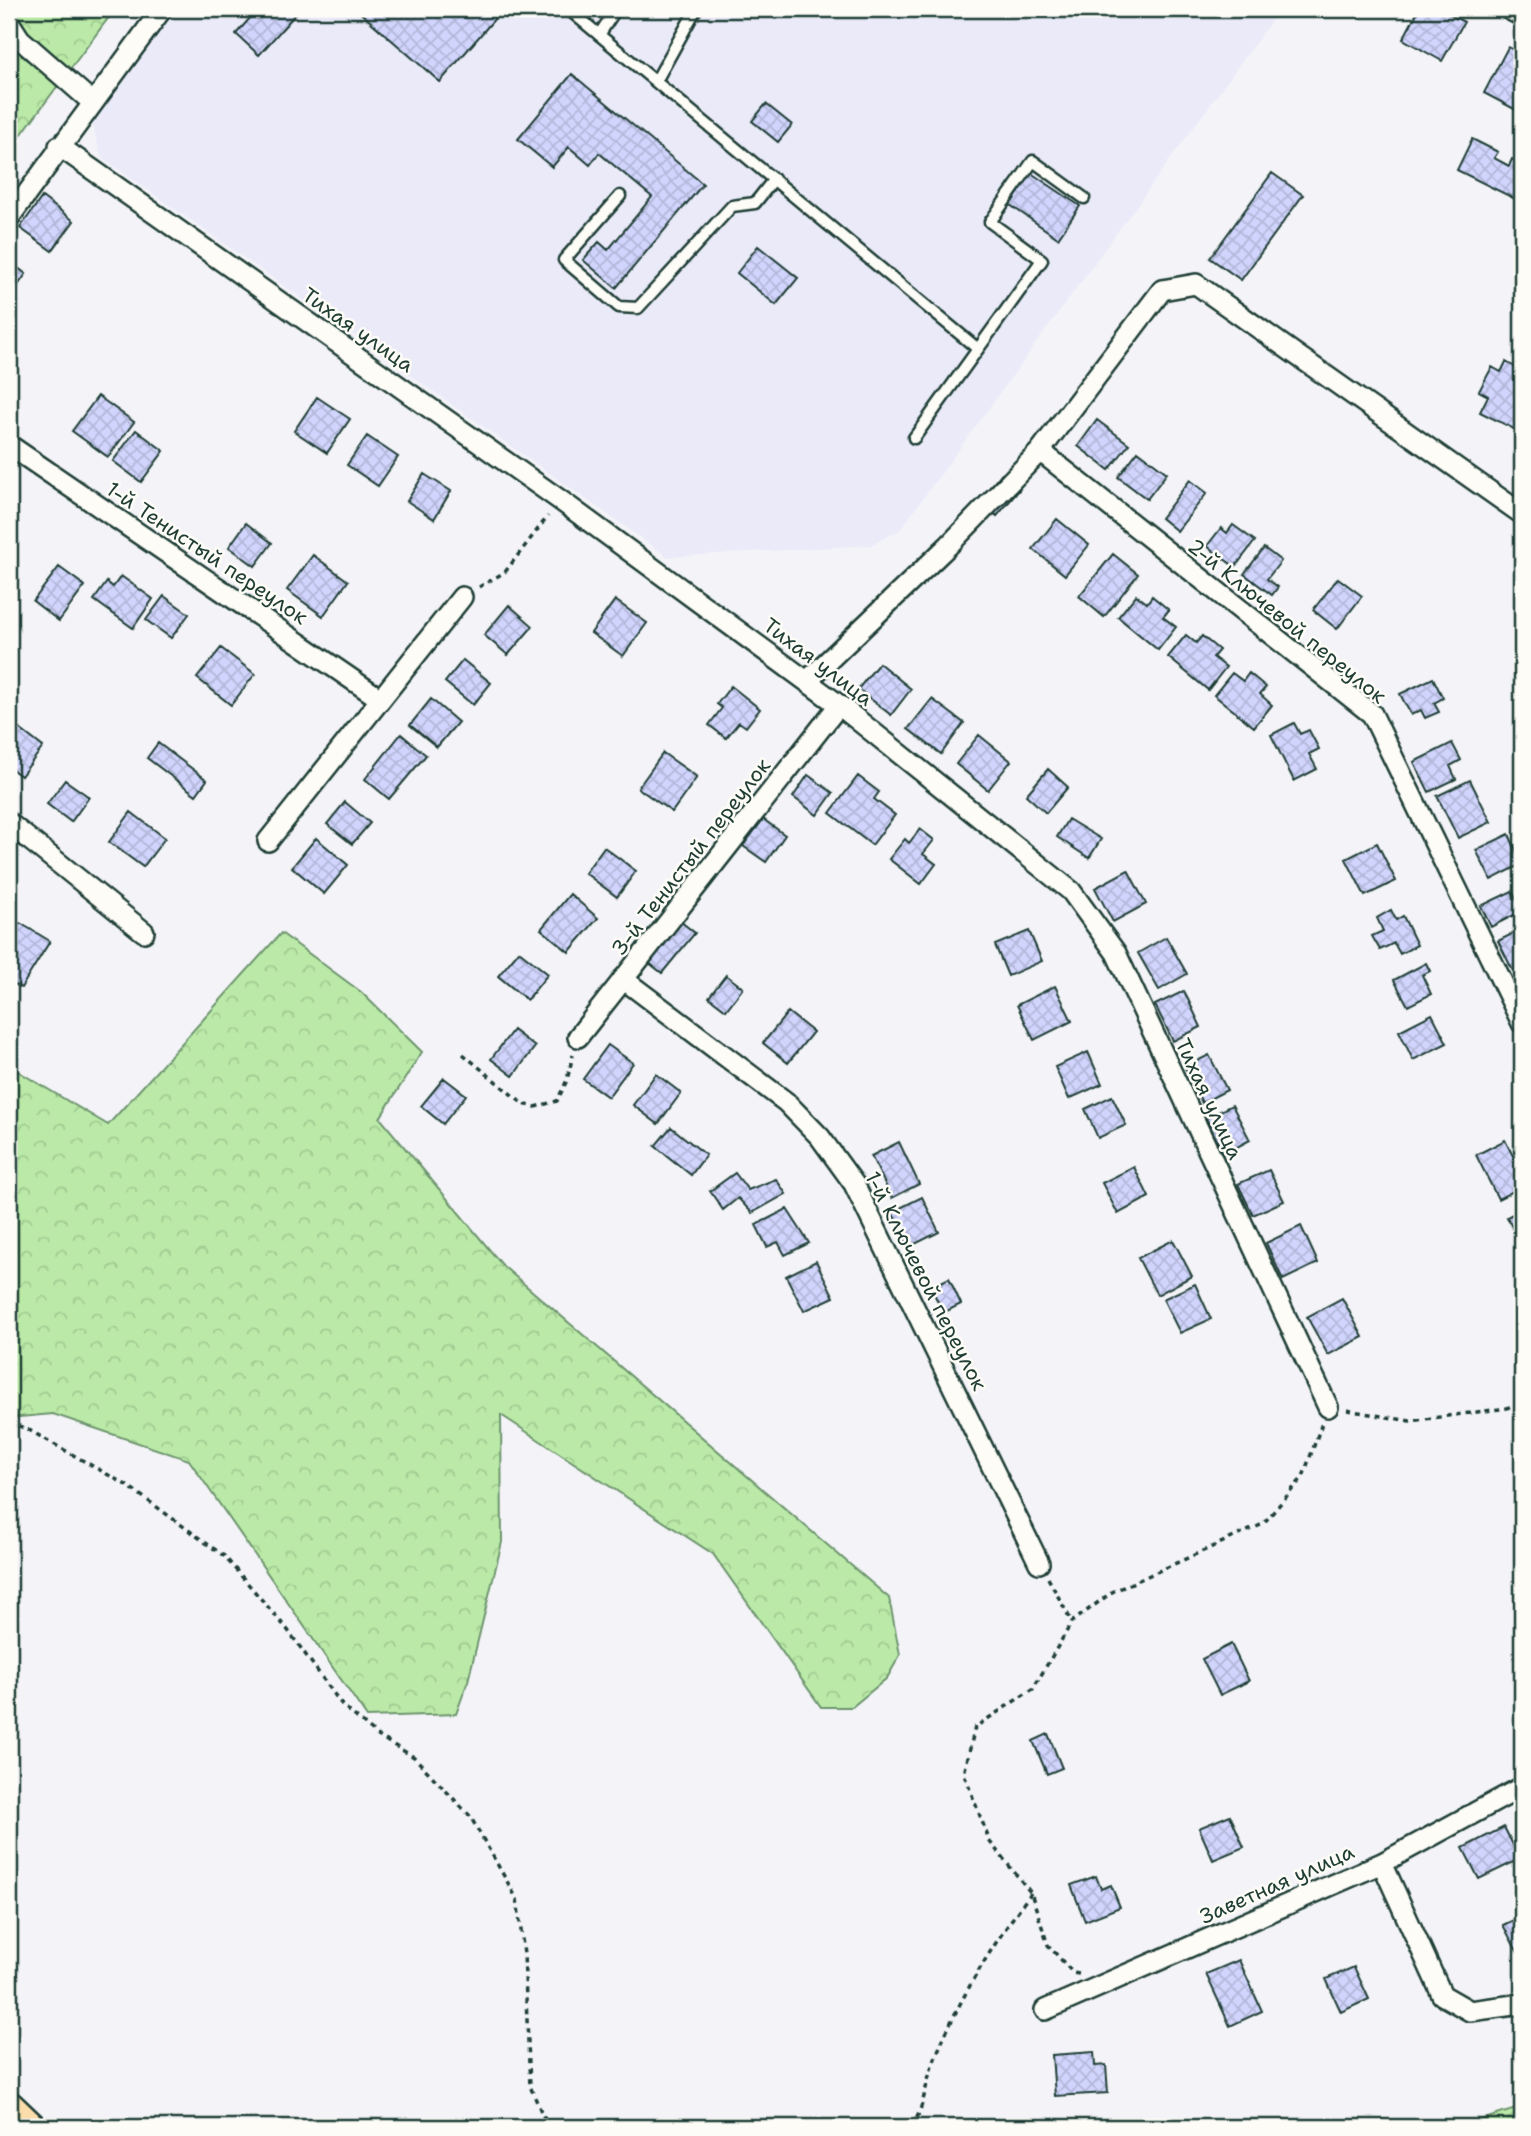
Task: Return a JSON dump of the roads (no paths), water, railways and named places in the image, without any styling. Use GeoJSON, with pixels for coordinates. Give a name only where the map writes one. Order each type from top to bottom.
{"type":"FeatureCollection","features":[{"type":"Feature","properties":{"kind":"main road"},"geometry":{"type":"LineString","coordinates":[[9,2107],[30,2127]]}},
{"type":"Feature","properties":{"kind":"street"},"geometry":{"type":"LineString","coordinates":[[9,218],[59,146],[162,9]]}},
{"type":"Feature","properties":{"kind":"street"},"geometry":{"type":"LineString","coordinates":[[1508,9],[1522,16]]}},
{"type":"Feature","properties":{"kind":"street"},"geometry":{"type":"LineString","coordinates":[[9,22],[20,39],[92,102]]}},
{"type":"Feature","properties":{"kind":"street","name":"Тихая улица"},"geometry":{"type":"LineString","coordinates":[[59,146],[559,500],[807,681],[1071,891],[1116,953],[1328,1407]]}},
{"type":"Feature","properties":{"kind":"street"},"geometry":{"type":"LineString","coordinates":[[807,681],[948,546],[1040,451],[1163,290],[1196,284],[1522,514]]}},
{"type":"Feature","properties":{"kind":"street","name":"1-й Тенистый переулок"},"geometry":{"type":"LineString","coordinates":[[9,445],[379,698]]}},
{"type":"Feature","properties":{"kind":"street","name":"2-й Ключевой переулок"},"geometry":{"type":"LineString","coordinates":[[1040,451],[1372,714],[1522,1023]]}},
{"type":"Feature","properties":{"kind":"street"},"geometry":{"type":"LineString","coordinates":[[268,841],[379,698],[462,597]]}},
{"type":"Feature","properties":{"kind":"street","name":"3-й Тенистый переулок"},"geometry":{"type":"LineString","coordinates":[[578,1037],[839,705]]}},
{"type":"Feature","properties":{"kind":"street"},"geometry":{"type":"LineString","coordinates":[[9,823],[144,932]]}},
{"type":"Feature","properties":{"kind":"street","name":"1-й Ключевой переулок"},"geometry":{"type":"LineString","coordinates":[[623,979],[786,1102],[820,1137],[854,1184],[1039,1563]]}},
{"type":"Feature","properties":{"kind":"street","name":"Заветная улица"},"geometry":{"type":"LineString","coordinates":[[1045,2010],[1382,1863],[1522,1787]]}},
{"type":"Feature","properties":{"kind":"street"},"geometry":{"type":"LineString","coordinates":[[1382,1863],[1442,1995],[1470,2011],[1522,2004]]}},
{"type":"Feature","properties":{"kind":"lane"},"geometry":{"type":"LineString","coordinates":[[568,9],[978,349]]}},
{"type":"Feature","properties":{"kind":"lane"},"geometry":{"type":"LineString","coordinates":[[599,35],[616,9]]}},
{"type":"Feature","properties":{"kind":"lane"},"geometry":{"type":"LineString","coordinates":[[656,82],[696,9]]}},
{"type":"Feature","properties":{"kind":"lane"},"geometry":{"type":"LineString","coordinates":[[914,438],[1042,260],[990,222],[1033,161],[1084,198]]}},
{"type":"Feature","properties":{"kind":"lane"},"geometry":{"type":"LineString","coordinates":[[620,196],[564,260],[619,307],[638,308],[732,206],[755,203],[774,179]]}}]}
